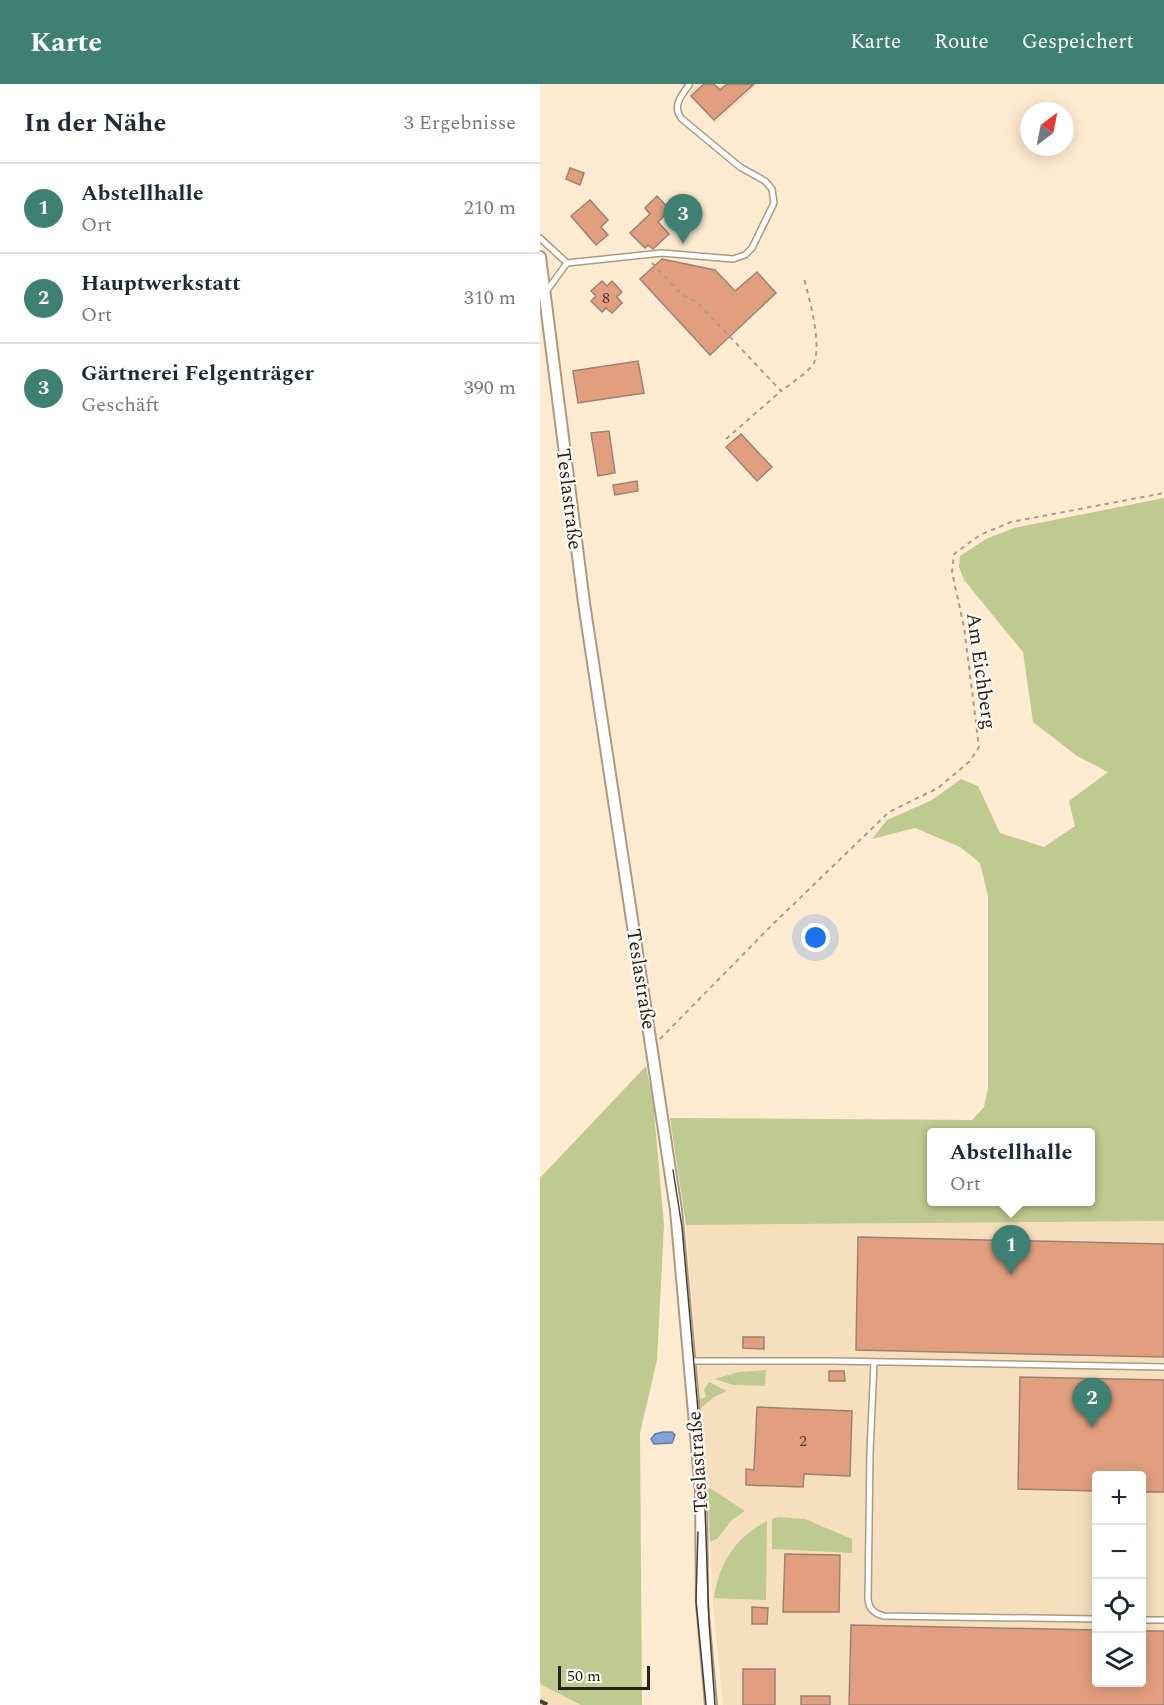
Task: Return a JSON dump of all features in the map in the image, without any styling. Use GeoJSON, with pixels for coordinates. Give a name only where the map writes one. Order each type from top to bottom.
{"type":"FeatureCollection","features":[{"type":"Feature","properties":{"kind":"street","name":"Teslastraße"},"geometry":{"type":"LineString","coordinates":[[540,257],[543,296],[584,603],[676,1210],[701,1492],[702,1604],[711,1705]]}},
{"type":"Feature","properties":{"kind":"lane"},"geometry":{"type":"LineString","coordinates":[[543,296],[567,263],[662,253],[733,259],[745,255],[752,248],[774,203],[772,189],[765,181],[740,167],[682,119],[677,112],[677,106],[689,84]]}},
{"type":"Feature","properties":{"kind":"lane"},"geometry":{"type":"LineString","coordinates":[[540,238],[567,263]]}},
{"type":"Feature","properties":{"kind":"lane"},"geometry":{"type":"LineString","coordinates":[[690,1361],[1164,1367]]}},
{"type":"Feature","properties":{"kind":"lane"},"geometry":{"type":"LineString","coordinates":[[874,1362],[868,1599],[873,1611],[884,1616],[1092,1619]]}},
{"type":"Feature","properties":{"kind":"lane"},"geometry":{"type":"LineString","coordinates":[[1146,1620],[1164,1620]]}},
{"type":"Feature","properties":{"kind":"path"},"geometry":{"type":"LineString","coordinates":[[644,255],[682,295],[697,302],[781,392]]}},
{"type":"Feature","properties":{"kind":"path"},"geometry":{"type":"LineString","coordinates":[[726,439],[813,365],[816,349],[804,278]]}},
{"type":"Feature","properties":{"kind":"path","name":"Am Eichberg"},"geometry":{"type":"LineString","coordinates":[[652,1047],[772,925],[889,812],[938,788],[970,761],[979,747],[964,627],[952,572],[954,554],[980,535],[1011,522],[1164,493]]}},
{"type":"Feature","properties":{"kind":"shaded area"},"geometry":{"type":"Polygon","coordinates":[[[680,84],[759,84],[715,123],[680,84]]]}},
{"type":"Feature","properties":{"kind":"shaded area"},"geometry":{"type":"Polygon","coordinates":[[[1164,1221],[1164,1705],[723,1705],[713,1604],[710,1542],[717,1539],[732,1520],[744,1511],[707,1485],[686,1225],[1164,1221]]]}},
{"type":"Feature","properties":{"kind":"shaded area"},"geometry":{"type":"Polygon","coordinates":[[[540,1684],[581,1705],[540,1705],[540,1684]]]}},
{"type":"Feature","properties":{"kind":"green space"},"geometry":{"type":"Polygon","coordinates":[[[1164,498],[1164,1221],[686,1225],[670,1118],[972,1120],[984,1107],[988,1088],[988,896],[980,863],[960,847],[915,828],[872,839],[887,820],[932,800],[961,779],[978,786],[1000,833],[1044,847],[1075,826],[1069,801],[1108,772],[1077,756],[1033,722],[1023,652],[964,580],[959,567],[960,556],[986,539],[1014,528],[1164,498]]]}},
{"type":"Feature","properties":{"kind":"green space"},"geometry":{"type":"Polygon","coordinates":[[[646,1066],[653,1101],[664,1225],[657,1360],[640,1433],[642,1705],[581,1705],[540,1684],[540,1178],[646,1066]]]}},
{"type":"Feature","properties":{"kind":"green space"},"geometry":{"type":"Polygon","coordinates":[[[766,1370],[765,1386],[734,1385],[714,1379],[739,1372],[766,1370]]]}},
{"type":"Feature","properties":{"kind":"green space"},"geometry":{"type":"Polygon","coordinates":[[[709,1382],[727,1391],[714,1397],[701,1408],[700,1399],[706,1397],[704,1390],[709,1382]]]}},
{"type":"Feature","properties":{"kind":"green space"},"geometry":{"type":"Polygon","coordinates":[[[710,1488],[745,1511],[732,1520],[717,1539],[710,1542],[708,1489],[710,1488]]]}},
{"type":"Feature","properties":{"kind":"green space"},"geometry":{"type":"Polygon","coordinates":[[[779,1517],[805,1519],[852,1539],[852,1553],[772,1549],[772,1519],[779,1517]]]}},
{"type":"Feature","properties":{"kind":"green space"},"geometry":{"type":"Polygon","coordinates":[[[767,1521],[766,1600],[714,1598],[720,1573],[731,1552],[746,1535],[767,1521]]]}},
{"type":"Feature","properties":{"kind":"water"},"geometry":{"type":"Polygon","coordinates":[[[672,1432],[675,1435],[672,1443],[654,1444],[651,1439],[655,1434],[672,1432]]]}},
{"type":"Feature","properties":{"kind":"building"},"geometry":{"type":"Polygon","coordinates":[[[704,84],[714,84],[720,90],[727,84],[754,84],[714,120],[691,96],[704,84]]]}},
{"type":"Feature","properties":{"kind":"building"},"geometry":{"type":"Polygon","coordinates":[[[570,168],[584,173],[580,185],[566,179],[570,168]]]}},
{"type":"Feature","properties":{"kind":"building"},"geometry":{"type":"Polygon","coordinates":[[[657,196],[670,210],[658,222],[669,234],[653,249],[648,245],[645,248],[630,233],[650,214],[645,208],[657,196]]]}},
{"type":"Feature","properties":{"kind":"building"},"geometry":{"type":"Polygon","coordinates":[[[590,200],[608,220],[601,227],[608,235],[596,245],[571,216],[590,200]]]}},
{"type":"Feature","properties":{"kind":"building"},"geometry":{"type":"Polygon","coordinates":[[[662,259],[715,270],[735,291],[757,272],[776,293],[710,355],[640,279],[662,259]]]}},
{"type":"Feature","properties":{"kind":"building"},"geometry":{"type":"Polygon","coordinates":[[[602,281],[607,286],[612,281],[622,292],[617,297],[622,303],[612,313],[606,308],[602,312],[591,301],[596,296],[591,291],[602,281]]]}},
{"type":"Feature","properties":{"kind":"building"},"geometry":{"type":"Polygon","coordinates":[[[638,361],[644,393],[578,403],[573,371],[638,361]]]}},
{"type":"Feature","properties":{"kind":"building"},"geometry":{"type":"Polygon","coordinates":[[[609,431],[615,473],[598,476],[591,433],[609,431]]]}},
{"type":"Feature","properties":{"kind":"building"},"geometry":{"type":"Polygon","coordinates":[[[741,434],[772,467],[757,481],[726,447],[741,434]]]}},
{"type":"Feature","properties":{"kind":"building"},"geometry":{"type":"Polygon","coordinates":[[[637,481],[638,491],[615,495],[613,485],[637,481]]]}},
{"type":"Feature","properties":{"kind":"building"},"geometry":{"type":"Polygon","coordinates":[[[858,1237],[1164,1244],[1164,1357],[856,1350],[858,1237]]]}},
{"type":"Feature","properties":{"kind":"building"},"geometry":{"type":"Polygon","coordinates":[[[743,1337],[764,1337],[764,1349],[743,1348],[743,1337]]]}},
{"type":"Feature","properties":{"kind":"building"},"geometry":{"type":"Polygon","coordinates":[[[829,1371],[844,1371],[845,1381],[829,1381],[829,1371]]]}},
{"type":"Feature","properties":{"kind":"building"},"geometry":{"type":"Polygon","coordinates":[[[1020,1377],[1164,1380],[1164,1492],[1146,1492],[1146,1471],[1092,1471],[1092,1491],[1018,1489],[1020,1377]]]}},
{"type":"Feature","properties":{"kind":"building"},"geometry":{"type":"Polygon","coordinates":[[[757,1407],[852,1411],[850,1476],[804,1474],[803,1487],[746,1485],[746,1469],[754,1470],[757,1407]]]}},
{"type":"Feature","properties":{"kind":"building"},"geometry":{"type":"Polygon","coordinates":[[[785,1554],[840,1555],[839,1612],[783,1612],[785,1554]]]}},
{"type":"Feature","properties":{"kind":"building"},"geometry":{"type":"Polygon","coordinates":[[[752,1607],[768,1608],[767,1624],[752,1624],[752,1607]]]}},
{"type":"Feature","properties":{"kind":"building"},"geometry":{"type":"Polygon","coordinates":[[[851,1625],[1092,1630],[1092,1687],[1146,1687],[1146,1631],[1164,1631],[1164,1705],[849,1705],[851,1625]]]}},
{"type":"Feature","properties":{"kind":"building"},"geometry":{"type":"Polygon","coordinates":[[[743,1669],[775,1669],[775,1705],[743,1705],[743,1669]]]}},
{"type":"Feature","properties":{"kind":"building"},"geometry":{"type":"Polygon","coordinates":[[[801,1696],[830,1696],[830,1705],[801,1705],[801,1696]]]}},
{"type":"Feature","properties":{"kind":"tram line"},"geometry":{"type":"LineString","coordinates":[[673,1170],[682,1227],[704,1479],[709,1622],[715,1705]]}},
{"type":"Feature","properties":{"kind":"tram line"},"geometry":{"type":"LineString","coordinates":[[698,1532],[696,1601],[706,1705]]}},
{"type":"Feature","properties":{"kind":"railway"},"geometry":{"type":"LineString","coordinates":[[540,1701],[548,1705]]}},
{"type":"Feature","properties":{"kind":"place","name":"Gärtnerei Felgenträger"},"geometry":{"type":"Point","coordinates":[683,244]}},
{"type":"Feature","properties":{"kind":"place","name":"Abstellhalle"},"geometry":{"type":"Point","coordinates":[1011,1275]}},
{"type":"Feature","properties":{"kind":"place","name":"Hauptwerkstatt"},"geometry":{"type":"Point","coordinates":[1092,1428]}}]}
